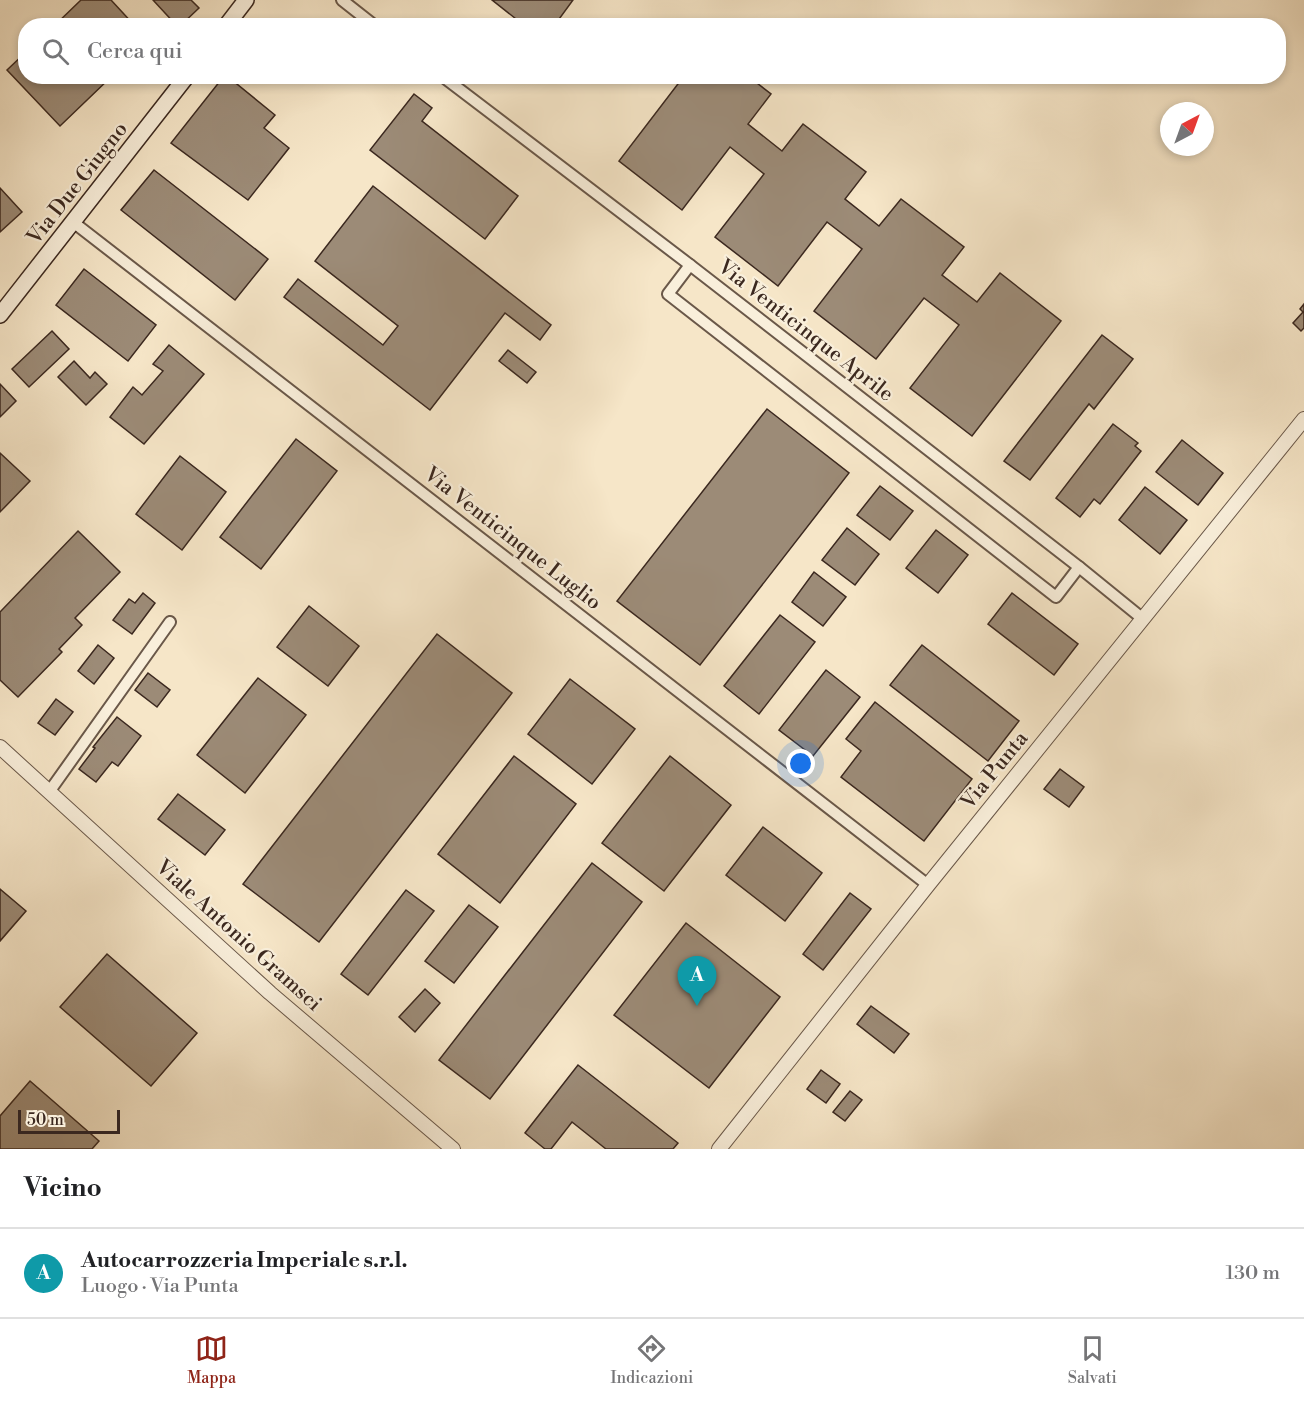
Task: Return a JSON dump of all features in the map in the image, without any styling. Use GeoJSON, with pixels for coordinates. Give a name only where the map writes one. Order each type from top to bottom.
{"type":"FeatureCollection","features":[{"type":"Feature","properties":{"kind":"main road"},"geometry":{"type":"LineString","coordinates":[[232,18],[246,0]]}},
{"type":"Feature","properties":{"kind":"main road","name":"Via Due Giugno"},"geometry":{"type":"LineString","coordinates":[[0,315],[181,84]]}},
{"type":"Feature","properties":{"kind":"street"},"geometry":{"type":"LineString","coordinates":[[342,0],[365,18]]}},
{"type":"Feature","properties":{"kind":"street","name":"Via Venticinque Aprile"},"geometry":{"type":"LineString","coordinates":[[452,84],[690,265],[1143,619]]}},
{"type":"Feature","properties":{"kind":"street","name":"Via Venticinque Luglio"},"geometry":{"type":"LineString","coordinates":[[73,222],[928,885]]}},
{"type":"Feature","properties":{"kind":"street"},"geometry":{"type":"LineString","coordinates":[[690,265],[668,294],[1056,597],[1079,567]]}},
{"type":"Feature","properties":{"kind":"street","name":"Via Punta"},"geometry":{"type":"LineString","coordinates":[[719,1149],[928,885],[1304,419]]}},
{"type":"Feature","properties":{"kind":"street"},"geometry":{"type":"LineString","coordinates":[[49,792],[170,622]]}},
{"type":"Feature","properties":{"kind":"street","name":"Viale Antonio Gramsci"},"geometry":{"type":"LineString","coordinates":[[0,747],[270,993],[449,1148]]}},
{"type":"Feature","properties":{"kind":"building"},"geometry":{"type":"Polygon","coordinates":[[[81,0],[111,0],[128,18],[62,18],[81,0]]]}},
{"type":"Feature","properties":{"kind":"building"},"geometry":{"type":"Polygon","coordinates":[[[153,0],[191,0],[199,8],[188,18],[170,18],[153,0]]]}},
{"type":"Feature","properties":{"kind":"building"},"geometry":{"type":"Polygon","coordinates":[[[492,0],[573,0],[560,18],[515,18],[492,0]]]}},
{"type":"Feature","properties":{"kind":"building"},"geometry":{"type":"Polygon","coordinates":[[[18,60],[18,82],[7,70],[18,60]]]}},
{"type":"Feature","properties":{"kind":"building"},"geometry":{"type":"Polygon","coordinates":[[[20,84],[104,84],[60,126],[20,84]]]}},
{"type":"Feature","properties":{"kind":"building"},"geometry":{"type":"Polygon","coordinates":[[[218,84],[237,84],[275,115],[264,128],[289,148],[248,200],[171,143],[218,84]]]}},
{"type":"Feature","properties":{"kind":"building"},"geometry":{"type":"Polygon","coordinates":[[[678,84],[758,84],[771,94],[748,124],[782,151],[803,124],[866,172],[845,199],[879,226],[901,199],[964,247],[942,275],[977,302],[1000,273],[1061,321],[972,436],[910,388],[959,325],[924,298],[876,359],[814,311],[862,249],[827,222],[778,286],[715,237],[764,174],[730,147],[682,210],[619,161],[678,84]]]}},
{"type":"Feature","properties":{"kind":"building"},"geometry":{"type":"Polygon","coordinates":[[[414,94],[432,108],[422,121],[518,196],[485,239],[370,150],[414,94]]]}},
{"type":"Feature","properties":{"kind":"building"},"geometry":{"type":"Polygon","coordinates":[[[154,170],[268,259],[235,300],[121,210],[154,170]]]}},
{"type":"Feature","properties":{"kind":"building"},"geometry":{"type":"Polygon","coordinates":[[[373,186],[551,325],[540,340],[505,313],[430,410],[284,297],[298,279],[383,345],[398,326],[315,261],[373,186]]]}},
{"type":"Feature","properties":{"kind":"building"},"geometry":{"type":"Polygon","coordinates":[[[0,188],[22,212],[0,232],[0,188]]]}},
{"type":"Feature","properties":{"kind":"building"},"geometry":{"type":"Polygon","coordinates":[[[84,269],[156,325],[128,361],[56,305],[84,269]]]}},
{"type":"Feature","properties":{"kind":"building"},"geometry":{"type":"Polygon","coordinates":[[[1304,304],[1304,328],[1301,331],[1293,323],[1303,312],[1300,309],[1304,304]]]}},
{"type":"Feature","properties":{"kind":"building"},"geometry":{"type":"Polygon","coordinates":[[[52,331],[69,349],[29,387],[12,369],[52,331]]]}},
{"type":"Feature","properties":{"kind":"building"},"geometry":{"type":"Polygon","coordinates":[[[1102,335],[1133,359],[1094,409],[1089,404],[1030,480],[1004,461],[1102,335]]]}},
{"type":"Feature","properties":{"kind":"building"},"geometry":{"type":"Polygon","coordinates":[[[169,345],[204,374],[144,444],[110,417],[133,387],[142,395],[163,371],[153,364],[169,345]]]}},
{"type":"Feature","properties":{"kind":"building"},"geometry":{"type":"Polygon","coordinates":[[[508,350],[536,372],[527,383],[499,361],[508,350]]]}},
{"type":"Feature","properties":{"kind":"building"},"geometry":{"type":"Polygon","coordinates":[[[74,361],[90,378],[95,372],[107,384],[86,405],[58,377],[74,361]]]}},
{"type":"Feature","properties":{"kind":"building"},"geometry":{"type":"Polygon","coordinates":[[[0,384],[16,401],[0,417],[0,384]]]}},
{"type":"Feature","properties":{"kind":"building"},"geometry":{"type":"Polygon","coordinates":[[[767,409],[849,473],[700,665],[617,601],[767,409]]]}},
{"type":"Feature","properties":{"kind":"building"},"geometry":{"type":"Polygon","coordinates":[[[1113,424],[1138,443],[1135,446],[1141,451],[1100,504],[1094,499],[1080,517],[1056,498],[1113,424]]]}},
{"type":"Feature","properties":{"kind":"building"},"geometry":{"type":"Polygon","coordinates":[[[296,439],[337,471],[261,569],[220,537],[296,439]]]}},
{"type":"Feature","properties":{"kind":"building"},"geometry":{"type":"Polygon","coordinates":[[[1182,440],[1223,473],[1198,505],[1156,472],[1182,440]]]}},
{"type":"Feature","properties":{"kind":"building"},"geometry":{"type":"Polygon","coordinates":[[[0,453],[30,481],[0,512],[0,453]]]}},
{"type":"Feature","properties":{"kind":"building"},"geometry":{"type":"Polygon","coordinates":[[[180,456],[226,492],[182,550],[136,514],[180,456]]]}},
{"type":"Feature","properties":{"kind":"building"},"geometry":{"type":"Polygon","coordinates":[[[880,486],[913,511],[890,540],[857,515],[880,486]]]}},
{"type":"Feature","properties":{"kind":"building"},"geometry":{"type":"Polygon","coordinates":[[[1145,487],[1187,520],[1160,554],[1119,520],[1145,487]]]}},
{"type":"Feature","properties":{"kind":"building"},"geometry":{"type":"Polygon","coordinates":[[[847,528],[879,554],[855,585],[822,560],[847,528]]]}},
{"type":"Feature","properties":{"kind":"building"},"geometry":{"type":"Polygon","coordinates":[[[936,530],[968,555],[938,593],[906,568],[936,530]]]}},
{"type":"Feature","properties":{"kind":"building"},"geometry":{"type":"Polygon","coordinates":[[[78,531],[120,572],[75,618],[82,625],[59,649],[62,652],[18,697],[0,680],[0,612],[78,531]]]}},
{"type":"Feature","properties":{"kind":"building"},"geometry":{"type":"Polygon","coordinates":[[[814,572],[846,597],[823,626],[792,602],[814,572]]]}},
{"type":"Feature","properties":{"kind":"building"},"geometry":{"type":"Polygon","coordinates":[[[143,593],[155,603],[132,634],[113,620],[129,599],[135,603],[143,593]]]}},
{"type":"Feature","properties":{"kind":"building"},"geometry":{"type":"Polygon","coordinates":[[[1012,593],[1078,644],[1054,675],[988,624],[1012,593]]]}},
{"type":"Feature","properties":{"kind":"building"},"geometry":{"type":"Polygon","coordinates":[[[309,606],[359,646],[328,686],[277,647],[309,606]]]}},
{"type":"Feature","properties":{"kind":"building"},"geometry":{"type":"Polygon","coordinates":[[[780,615],[815,642],[759,714],[724,686],[780,615]]]}},
{"type":"Feature","properties":{"kind":"building"},"geometry":{"type":"Polygon","coordinates":[[[437,634],[512,693],[319,942],[243,884],[437,634]]]}},
{"type":"Feature","properties":{"kind":"building"},"geometry":{"type":"Polygon","coordinates":[[[98,645],[114,658],[94,684],[78,671],[98,645]]]}},
{"type":"Feature","properties":{"kind":"building"},"geometry":{"type":"Polygon","coordinates":[[[922,645],[1019,721],[988,761],[890,685],[922,645]]]}},
{"type":"Feature","properties":{"kind":"building"},"geometry":{"type":"Polygon","coordinates":[[[826,670],[860,697],[813,756],[779,730],[826,670]]]}},
{"type":"Feature","properties":{"kind":"building"},"geometry":{"type":"Polygon","coordinates":[[[148,673],[170,690],[157,707],[135,690],[148,673]]]}},
{"type":"Feature","properties":{"kind":"building"},"geometry":{"type":"Polygon","coordinates":[[[258,678],[306,715],[245,793],[197,755],[258,678]]]}},
{"type":"Feature","properties":{"kind":"building"},"geometry":{"type":"Polygon","coordinates":[[[570,679],[635,729],[592,784],[528,734],[570,679]]]}},
{"type":"Feature","properties":{"kind":"building"},"geometry":{"type":"Polygon","coordinates":[[[56,699],[73,712],[55,735],[38,723],[56,699]]]}},
{"type":"Feature","properties":{"kind":"building"},"geometry":{"type":"Polygon","coordinates":[[[875,702],[972,779],[924,841],[841,777],[861,751],[846,739],[875,702]]]}},
{"type":"Feature","properties":{"kind":"building"},"geometry":{"type":"Polygon","coordinates":[[[117,717],[141,736],[118,766],[112,762],[96,782],[79,769],[117,717]]]}},
{"type":"Feature","properties":{"kind":"building"},"geometry":{"type":"Polygon","coordinates":[[[514,756],[576,804],[500,903],[438,854],[514,756]]]}},
{"type":"Feature","properties":{"kind":"building"},"geometry":{"type":"Polygon","coordinates":[[[670,756],[731,805],[664,891],[602,843],[670,756]]]}},
{"type":"Feature","properties":{"kind":"building"},"geometry":{"type":"Polygon","coordinates":[[[1060,769],[1084,787],[1069,807],[1044,789],[1060,769]]]}},
{"type":"Feature","properties":{"kind":"building"},"geometry":{"type":"Polygon","coordinates":[[[178,794],[225,830],[205,855],[158,819],[178,794]]]}},
{"type":"Feature","properties":{"kind":"building"},"geometry":{"type":"Polygon","coordinates":[[[763,827],[822,873],[785,921],[726,875],[763,827]]]}},
{"type":"Feature","properties":{"kind":"building"},"geometry":{"type":"Polygon","coordinates":[[[592,863],[642,902],[490,1099],[439,1060],[592,863]]]}},
{"type":"Feature","properties":{"kind":"building"},"geometry":{"type":"Polygon","coordinates":[[[0,889],[26,911],[0,941],[0,889]]]}},
{"type":"Feature","properties":{"kind":"building"},"geometry":{"type":"Polygon","coordinates":[[[406,890],[434,911],[368,995],[341,974],[406,890]]]}},
{"type":"Feature","properties":{"kind":"building"},"geometry":{"type":"Polygon","coordinates":[[[850,893],[871,909],[823,970],[803,954],[850,893]]]}},
{"type":"Feature","properties":{"kind":"building"},"geometry":{"type":"Polygon","coordinates":[[[469,905],[498,927],[454,983],[425,961],[469,905]]]}},
{"type":"Feature","properties":{"kind":"building"},"geometry":{"type":"Polygon","coordinates":[[[686,923],[780,997],[709,1088],[614,1015],[686,923]]]}},
{"type":"Feature","properties":{"kind":"building"},"geometry":{"type":"Polygon","coordinates":[[[107,954],[197,1033],[151,1086],[60,1007],[107,954]]]}},
{"type":"Feature","properties":{"kind":"building"},"geometry":{"type":"Polygon","coordinates":[[[425,989],[440,1003],[415,1032],[399,1017],[425,989]]]}},
{"type":"Feature","properties":{"kind":"building"},"geometry":{"type":"Polygon","coordinates":[[[871,1006],[909,1034],[894,1053],[857,1024],[871,1006]]]}},
{"type":"Feature","properties":{"kind":"building"},"geometry":{"type":"Polygon","coordinates":[[[578,1065],[678,1143],[673,1149],[606,1149],[572,1122],[551,1149],[545,1149],[525,1133],[578,1065]]]}},
{"type":"Feature","properties":{"kind":"building"},"geometry":{"type":"Polygon","coordinates":[[[821,1070],[840,1084],[826,1103],[807,1089],[821,1070]]]}},
{"type":"Feature","properties":{"kind":"building"},"geometry":{"type":"Polygon","coordinates":[[[30,1081],[99,1141],[92,1149],[0,1149],[0,1116],[30,1081]]]}},
{"type":"Feature","properties":{"kind":"building"},"geometry":{"type":"Polygon","coordinates":[[[850,1091],[862,1100],[845,1121],[833,1112],[850,1091]]]}},
{"type":"Feature","properties":{"kind":"place","name":"Autocarrozzeria Imperiale s.r.l."},"geometry":{"type":"Point","coordinates":[697,1006]}}]}
